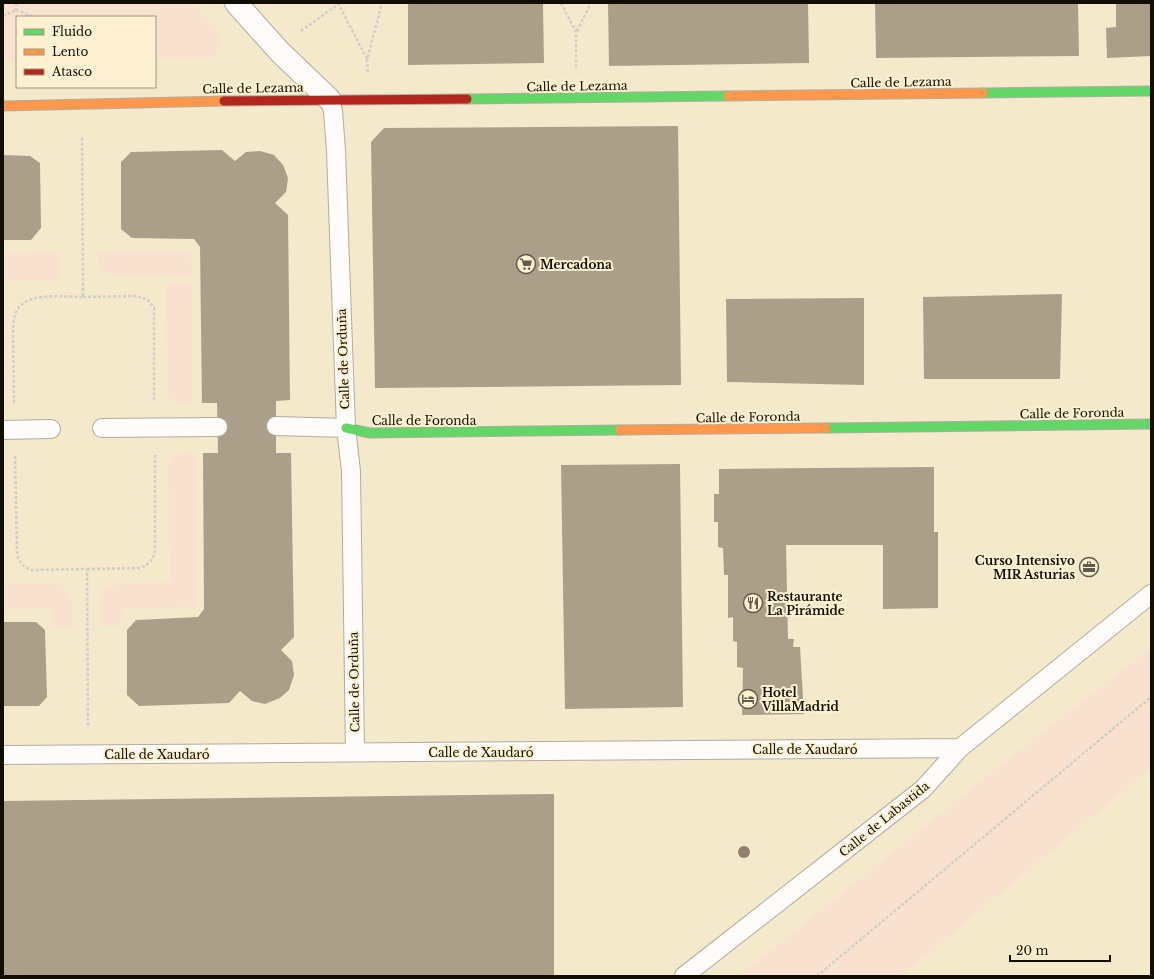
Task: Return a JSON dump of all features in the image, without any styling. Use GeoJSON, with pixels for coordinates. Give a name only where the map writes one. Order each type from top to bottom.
{"type":"FeatureCollection","features":[{"type":"Feature","properties":{"kind":"street"},"geometry":{"type":"LineString","coordinates":[[236,3],[280,52],[329,99]]}},
{"type":"Feature","properties":{"kind":"street","name":"Calle de Lezama"},"geometry":{"type":"LineString","coordinates":[[3,106],[329,99],[377,100],[1151,91]]}},
{"type":"Feature","properties":{"kind":"street","name":"Calle de Foronda"},"geometry":{"type":"LineString","coordinates":[[346,428],[370,433],[378,433],[1151,424]]}},
{"type":"Feature","properties":{"kind":"lane","name":"Calle de Orduña"},"geometry":{"type":"LineString","coordinates":[[329,99],[333,111],[336,151],[346,428],[351,471],[355,752]]}},
{"type":"Feature","properties":{"kind":"lane"},"geometry":{"type":"LineString","coordinates":[[276,426],[346,428]]}},
{"type":"Feature","properties":{"kind":"lane"},"geometry":{"type":"LineString","coordinates":[[102,428],[218,427]]}},
{"type":"Feature","properties":{"kind":"lane"},"geometry":{"type":"LineString","coordinates":[[3,430],[51,429]]}},
{"type":"Feature","properties":{"kind":"lane","name":"Calle de Labastida"},"geometry":{"type":"LineString","coordinates":[[684,976],[924,789],[960,748],[1151,594]]}},
{"type":"Feature","properties":{"kind":"lane","name":"Calle de Xaudaró"},"geometry":{"type":"LineString","coordinates":[[3,756],[960,748]]}},
{"type":"Feature","properties":{"kind":"path"},"geometry":{"type":"LineString","coordinates":[[16,3],[16,10]]}},
{"type":"Feature","properties":{"kind":"path"},"geometry":{"type":"LineString","coordinates":[[299,33],[339,3],[367,60]]}},
{"type":"Feature","properties":{"kind":"path"},"geometry":{"type":"LineString","coordinates":[[368,74],[367,60],[382,3]]}},
{"type":"Feature","properties":{"kind":"path"},"geometry":{"type":"LineString","coordinates":[[561,3],[576,32],[576,73]]}},
{"type":"Feature","properties":{"kind":"path"},"geometry":{"type":"LineString","coordinates":[[576,32],[590,3]]}},
{"type":"Feature","properties":{"kind":"path"},"geometry":{"type":"LineString","coordinates":[[3,16],[16,10],[31,16]]}},
{"type":"Feature","properties":{"kind":"path"},"geometry":{"type":"LineString","coordinates":[[82,137],[82,146]]}},
{"type":"Feature","properties":{"kind":"path"},"geometry":{"type":"LineString","coordinates":[[817,976],[1151,697]]}},
{"type":"Feature","properties":{"kind":"shaded area"},"geometry":{"type":"Polygon","coordinates":[[[3,3],[1151,3],[1151,976],[3,976],[3,3]]]}},
{"type":"Feature","properties":{"kind":"shaded area"},"geometry":{"type":"Polygon","coordinates":[[[3,3],[193,3],[220,33],[223,43],[214,56],[203,58],[156,58],[156,16],[16,16],[16,60],[3,61],[3,3]]]}},
{"type":"Feature","properties":{"kind":"shaded area"},"geometry":{"type":"Polygon","coordinates":[[[191,251],[192,275],[115,275],[100,268],[98,261],[98,252],[191,251]]]}},
{"type":"Feature","properties":{"kind":"shaded area"},"geometry":{"type":"Polygon","coordinates":[[[59,253],[59,280],[3,280],[3,254],[59,253]]]}},
{"type":"Feature","properties":{"kind":"shaded area"},"geometry":{"type":"Polygon","coordinates":[[[193,282],[192,404],[177,404],[169,398],[167,394],[166,283],[193,282]]]}},
{"type":"Feature","properties":{"kind":"shaded area"},"geometry":{"type":"Polygon","coordinates":[[[182,453],[195,453],[197,607],[122,609],[121,626],[100,626],[100,607],[102,595],[105,590],[117,584],[170,582],[168,464],[175,455],[182,453]]]}},
{"type":"Feature","properties":{"kind":"shaded area"},"geometry":{"type":"Polygon","coordinates":[[[3,584],[57,584],[68,592],[71,597],[73,608],[73,627],[52,627],[52,609],[3,609],[3,584]]]}},
{"type":"Feature","properties":{"kind":"shaded area"},"geometry":{"type":"Polygon","coordinates":[[[1151,648],[1151,768],[902,976],[739,976],[1018,751],[1151,648]]]}},
{"type":"Feature","properties":{"kind":"building"},"geometry":{"type":"Polygon","coordinates":[[[408,3],[543,3],[544,63],[408,65],[408,3]]]}},
{"type":"Feature","properties":{"kind":"building"},"geometry":{"type":"Polygon","coordinates":[[[608,3],[808,3],[809,63],[609,66],[608,3]]]}},
{"type":"Feature","properties":{"kind":"building"},"geometry":{"type":"Polygon","coordinates":[[[875,3],[1078,3],[1079,56],[876,58],[875,3]]]}},
{"type":"Feature","properties":{"kind":"building"},"geometry":{"type":"Polygon","coordinates":[[[1116,3],[1151,3],[1151,56],[1107,58],[1106,28],[1116,27],[1116,3]]]}},
{"type":"Feature","properties":{"kind":"building","name":"Mercadona"},"geometry":{"type":"Polygon","coordinates":[[[678,126],[681,385],[375,388],[371,142],[384,128],[678,126]]]}},
{"type":"Feature","properties":{"kind":"building"},"geometry":{"type":"Polygon","coordinates":[[[222,150],[235,161],[246,152],[260,151],[274,155],[283,165],[288,178],[286,192],[275,203],[288,215],[290,400],[276,401],[276,453],[291,453],[294,637],[281,650],[292,661],[294,675],[289,690],[280,698],[265,704],[252,701],[240,691],[229,703],[139,706],[127,695],[127,630],[136,620],[198,617],[204,609],[203,453],[218,453],[217,403],[202,403],[200,247],[194,239],[132,238],[121,229],[121,162],[131,152],[222,150]]]}},
{"type":"Feature","properties":{"kind":"building"},"geometry":{"type":"Polygon","coordinates":[[[3,155],[30,156],[40,163],[41,228],[31,240],[3,240],[3,155]]]}},
{"type":"Feature","properties":{"kind":"building"},"geometry":{"type":"Polygon","coordinates":[[[1062,294],[1060,379],[924,379],[923,297],[1062,294]]]}},
{"type":"Feature","properties":{"kind":"building"},"geometry":{"type":"Polygon","coordinates":[[[864,298],[864,385],[727,382],[726,299],[864,298]]]}},
{"type":"Feature","properties":{"kind":"building"},"geometry":{"type":"Polygon","coordinates":[[[680,464],[683,707],[565,709],[561,465],[680,464]]]}},
{"type":"Feature","properties":{"kind":"building"},"geometry":{"type":"Polygon","coordinates":[[[934,467],[934,532],[938,532],[938,608],[883,609],[883,545],[786,545],[788,639],[794,639],[793,647],[800,647],[804,714],[742,715],[743,668],[737,667],[737,642],[733,641],[733,617],[728,618],[728,575],[724,575],[723,548],[718,547],[718,522],[714,522],[714,494],[719,494],[719,469],[934,467]]]}},
{"type":"Feature","properties":{"kind":"building"},"geometry":{"type":"Polygon","coordinates":[[[3,622],[36,622],[45,630],[47,697],[39,706],[3,706],[3,622]]]}},
{"type":"Feature","properties":{"kind":"building"},"geometry":{"type":"Polygon","coordinates":[[[554,794],[554,976],[3,976],[3,801],[554,794]]]}},
{"type":"Feature","properties":{"kind":"traffic: fast"},"geometry":{"type":"LineString","coordinates":[[983,93],[1151,91]]}},
{"type":"Feature","properties":{"kind":"traffic: fast"},"geometry":{"type":"LineString","coordinates":[[467,99],[728,96]]}},
{"type":"Feature","properties":{"kind":"traffic: fast"},"geometry":{"type":"LineString","coordinates":[[826,428],[1151,424]]}},
{"type":"Feature","properties":{"kind":"traffic: fast"},"geometry":{"type":"LineString","coordinates":[[346,428],[370,433],[620,430]]}},
{"type":"Feature","properties":{"kind":"traffic: slow"},"geometry":{"type":"LineString","coordinates":[[728,96],[983,93]]}},
{"type":"Feature","properties":{"kind":"traffic: slow"},"geometry":{"type":"LineString","coordinates":[[3,106],[224,101]]}},
{"type":"Feature","properties":{"kind":"traffic: slow"},"geometry":{"type":"LineString","coordinates":[[620,430],[826,428]]}},
{"type":"Feature","properties":{"kind":"traffic: jam"},"geometry":{"type":"LineString","coordinates":[[224,101],[467,99]]}},
{"type":"Feature","properties":{"kind":"place","name":"Mercadona"},"geometry":{"type":"Point","coordinates":[526,264]}},
{"type":"Feature","properties":{"kind":"place","name":"Curso Intensivo MIR Asturias"},"geometry":{"type":"Point","coordinates":[1089,567]}},
{"type":"Feature","properties":{"kind":"place","name":"Restaurante La Pirámide"},"geometry":{"type":"Point","coordinates":[753,603]}},
{"type":"Feature","properties":{"kind":"place","name":"Hotel VillaMadrid"},"geometry":{"type":"Point","coordinates":[748,699]}}]}
